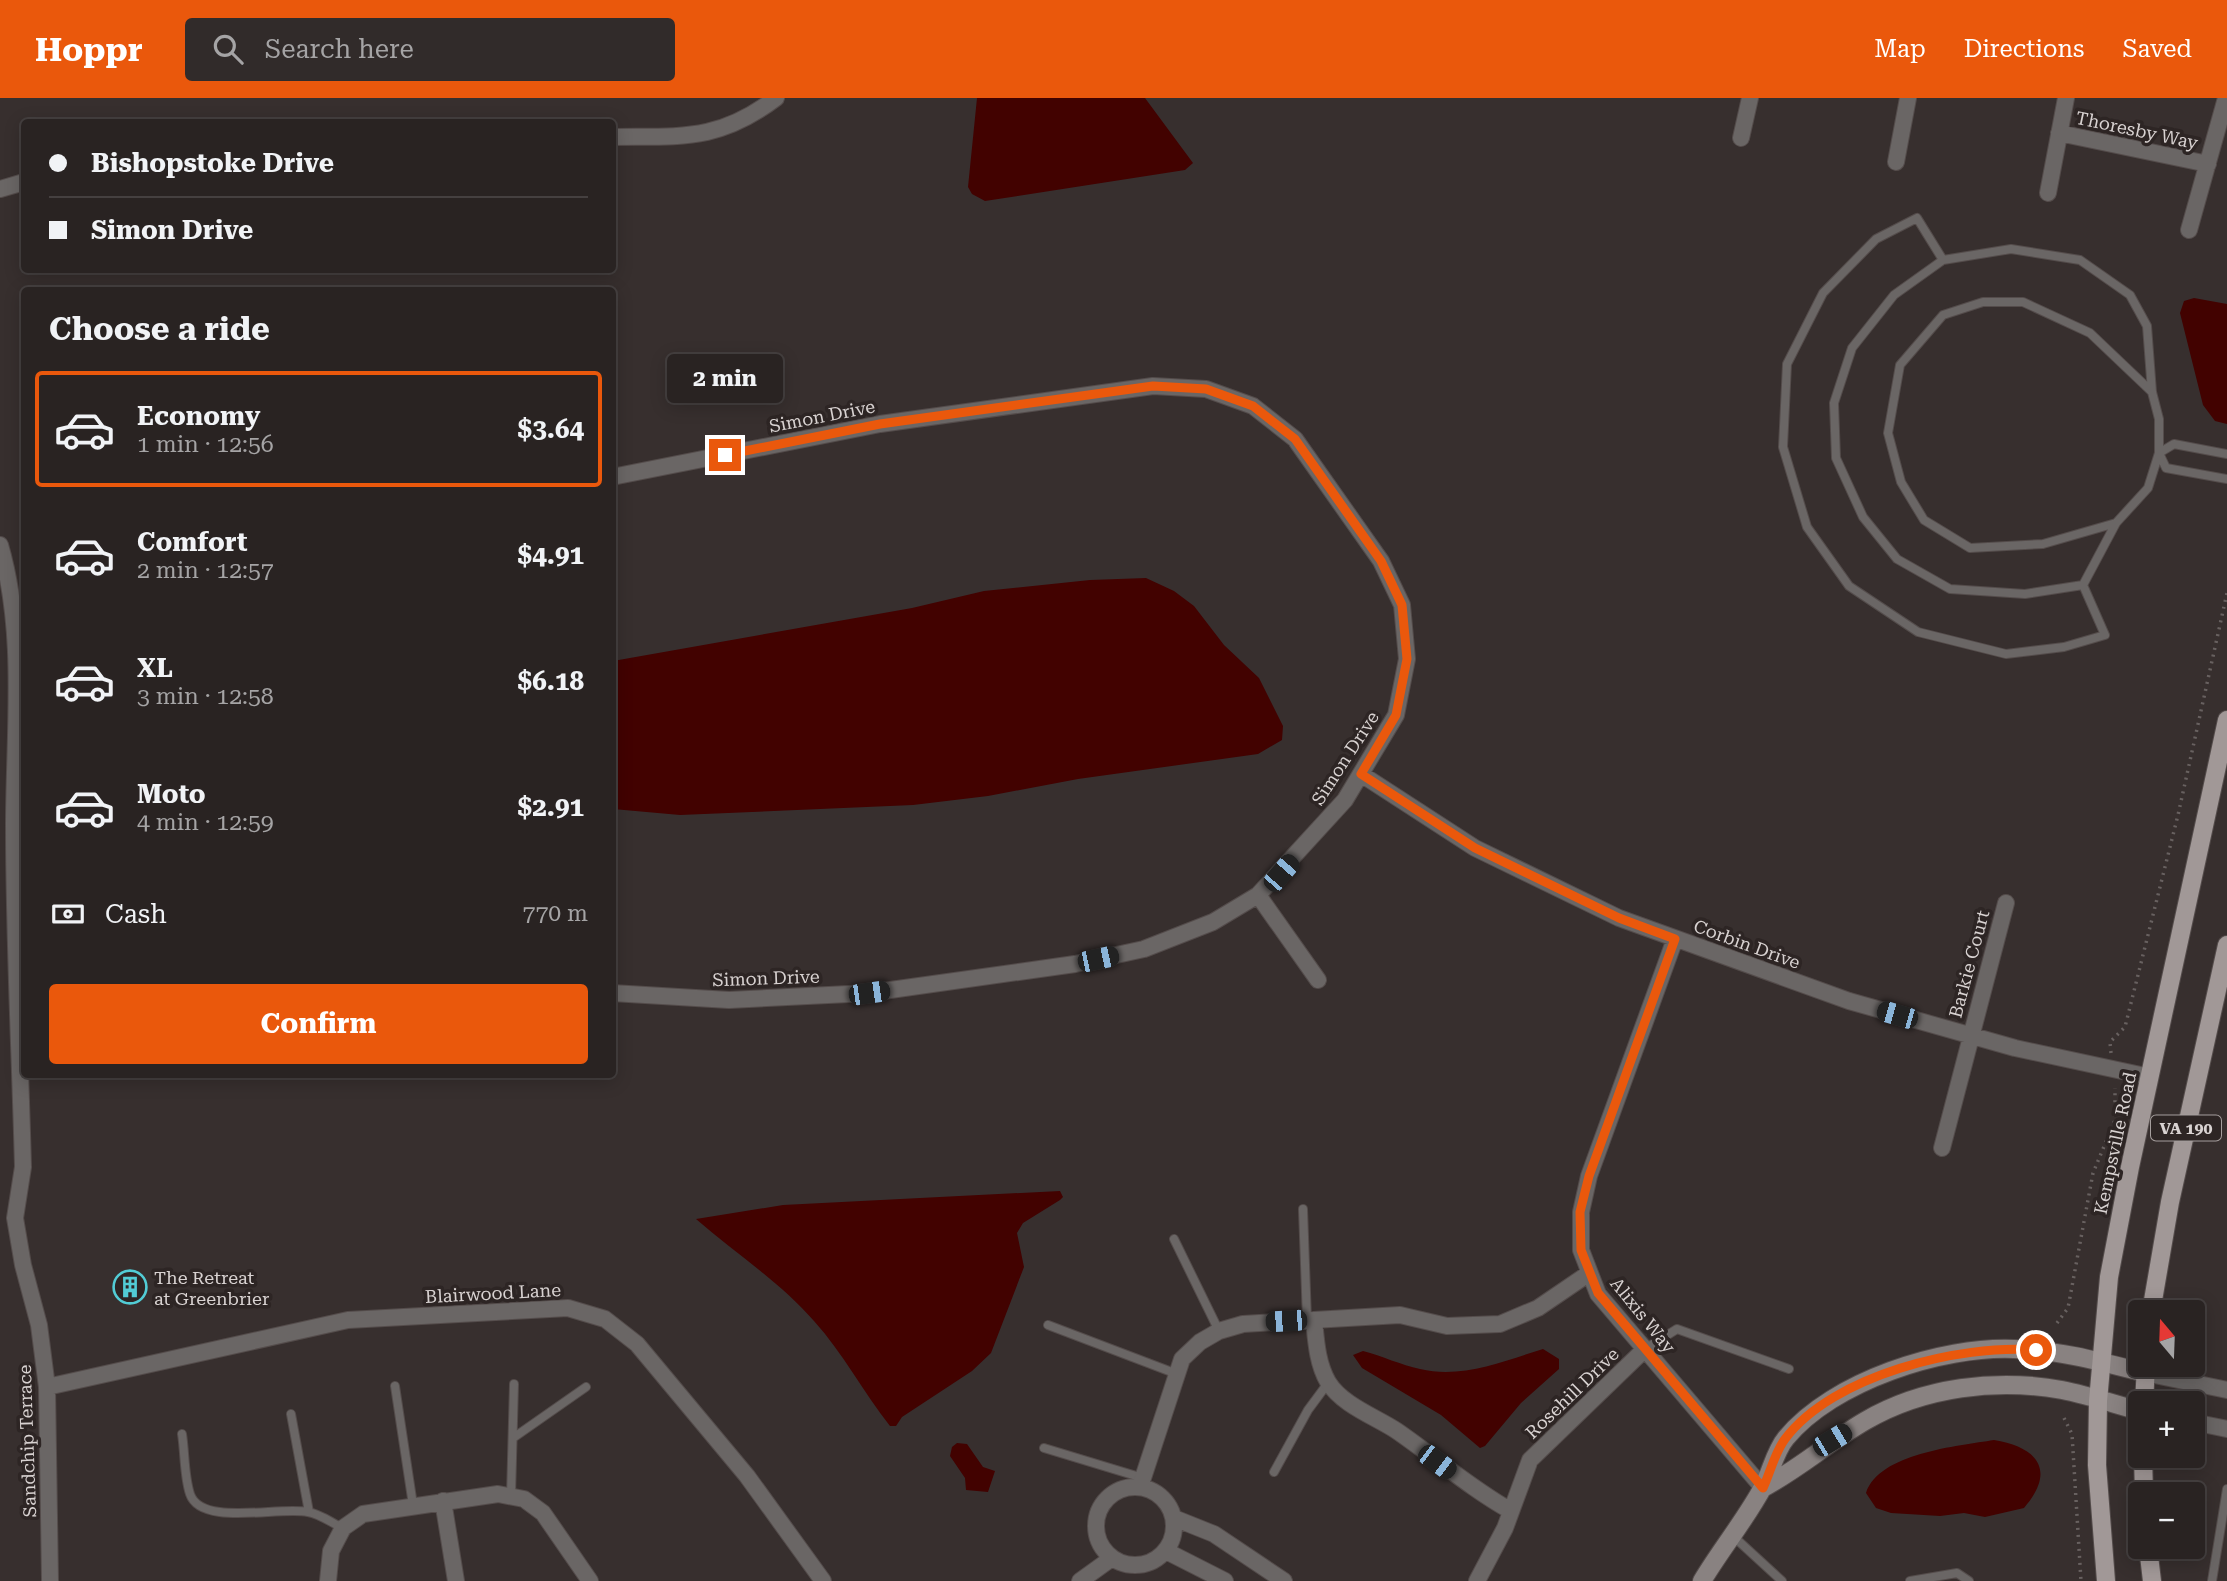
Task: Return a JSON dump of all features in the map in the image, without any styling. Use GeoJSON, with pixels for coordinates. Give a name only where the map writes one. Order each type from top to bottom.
{"type":"FeatureCollection","features":[{"type":"Feature","properties":{"kind":"main road","name":"Kempsville Road"},"geometry":{"type":"LineString","coordinates":[[2106,1581],[2097,1465],[2100,1361],[2109,1277],[2227,720]]}},
{"type":"Feature","properties":{"kind":"main road","name":"VA 190"},"geometry":{"type":"LineString","coordinates":[[2153,1300],[2170,1202],[2227,945]]}},
{"type":"Feature","properties":{"kind":"main road"},"geometry":{"type":"LineString","coordinates":[[2149,1559],[2152,1581]]}},
{"type":"Feature","properties":{"kind":"street"},"geometry":{"type":"LineString","coordinates":[[616,137],[688,135],[724,129],[748,119],[776,98]]}},
{"type":"Feature","properties":{"kind":"street"},"geometry":{"type":"LineString","coordinates":[[1741,138],[1750,98]]}},
{"type":"Feature","properties":{"kind":"street"},"geometry":{"type":"LineString","coordinates":[[1896,162],[1908,98]]}},
{"type":"Feature","properties":{"kind":"street"},"geometry":{"type":"LineString","coordinates":[[2048,193],[2066,98]]}},
{"type":"Feature","properties":{"kind":"street"},"geometry":{"type":"LineString","coordinates":[[2189,230],[2226,98]]}},
{"type":"Feature","properties":{"kind":"street","name":"Thoresby Way"},"geometry":{"type":"LineString","coordinates":[[2059,133],[2208,164]]}},
{"type":"Feature","properties":{"kind":"street"},"geometry":{"type":"LineString","coordinates":[[0,189],[21,184]]}},
{"type":"Feature","properties":{"kind":"street","name":"Simon Drive"},"geometry":{"type":"LineString","coordinates":[[616,476],[880,424],[1153,386],[1206,389],[1253,406],[1295,439],[1381,561],[1402,605],[1407,659],[1396,715],[1345,800],[1258,895],[1213,922],[1144,949],[1075,964],[855,994],[729,1000],[616,993]]}},
{"type":"Feature","properties":{"kind":"street","name":"Sandchip Terrace"},"geometry":{"type":"LineString","coordinates":[[0,545],[8,571],[16,647],[14,829],[21,1018]]}},
{"type":"Feature","properties":{"kind":"street"},"geometry":{"type":"LineString","coordinates":[[8,571],[21,568]]}},
{"type":"Feature","properties":{"kind":"street","name":"Corbin Drive"},"geometry":{"type":"LineString","coordinates":[[1361,774],[1475,848],[1619,918],[1849,1001],[1970,1035],[2150,1077]]}},
{"type":"Feature","properties":{"kind":"street"},"geometry":{"type":"LineString","coordinates":[[1258,895],[1318,980]]}},
{"type":"Feature","properties":{"kind":"street","name":"Barkie Court"},"geometry":{"type":"LineString","coordinates":[[1942,1148],[2006,903]]}},
{"type":"Feature","properties":{"kind":"street","name":"Alixis Way"},"geometry":{"type":"LineString","coordinates":[[1675,939],[1589,1176],[1580,1212],[1581,1250],[1588,1274],[1598,1293],[1763,1488]]}},
{"type":"Feature","properties":{"kind":"street","name":"Sandchip Terrace"},"geometry":{"type":"LineString","coordinates":[[22,1078],[23,1167],[15,1218],[23,1265],[39,1325],[47,1387],[51,1581]]}},
{"type":"Feature","properties":{"kind":"street"},"geometry":{"type":"LineString","coordinates":[[1142,1483],[1182,1359],[1200,1342],[1219,1331],[1243,1324],[1400,1315],[1447,1326],[1500,1324],[1538,1308],[1588,1274]]}},
{"type":"Feature","properties":{"kind":"street","name":"Blairwood Lane"},"geometry":{"type":"LineString","coordinates":[[47,1387],[348,1320],[568,1308],[605,1319],[637,1344],[747,1476],[823,1581]]}},
{"type":"Feature","properties":{"kind":"street"},"geometry":{"type":"LineString","coordinates":[[1311,1320],[1319,1360],[1328,1383],[1345,1399],[1398,1432],[1475,1491],[1511,1511]]}},
{"type":"Feature","properties":{"kind":"street"},"geometry":{"type":"LineString","coordinates":[[1702,1581],[1763,1488],[1784,1440],[1816,1410],[1901,1367],[1943,1356],[2011,1348],[2060,1352],[2128,1366]]}},
{"type":"Feature","properties":{"kind":"street","name":"Rosehill Drive"},"geometry":{"type":"LineString","coordinates":[[1477,1581],[1511,1511],[1530,1460],[1645,1349]]}},
{"type":"Feature","properties":{"kind":"street"},"geometry":{"type":"LineString","coordinates":[[2176,1377],[2227,1390]]}},
{"type":"Feature","properties":{"kind":"street"},"geometry":{"type":"LineString","coordinates":[[1763,1488],[1799,1469],[1832,1440],[1868,1418],[1910,1400],[1950,1389],[2005,1385],[2062,1390],[2128,1407]]}},
{"type":"Feature","properties":{"kind":"street"},"geometry":{"type":"LineString","coordinates":[[2205,1424],[2227,1429]]}},
{"type":"Feature","properties":{"kind":"street"},"geometry":{"type":"LineString","coordinates":[[1142,1483],[1162,1497],[1174,1518],[1174,1529],[1166,1551],[1146,1564],[1135,1565],[1112,1558],[1097,1537],[1098,1512],[1115,1492],[1142,1483]]}},
{"type":"Feature","properties":{"kind":"street"},"geometry":{"type":"LineString","coordinates":[[328,1581],[331,1551],[343,1528],[363,1514],[498,1494],[524,1499],[543,1513],[590,1581]]}},
{"type":"Feature","properties":{"kind":"street"},"geometry":{"type":"LineString","coordinates":[[443,1501],[456,1581]]}},
{"type":"Feature","properties":{"kind":"street"},"geometry":{"type":"LineString","coordinates":[[1174,1518],[1214,1534],[1284,1581]]}},
{"type":"Feature","properties":{"kind":"street"},"geometry":{"type":"LineString","coordinates":[[1166,1551],[1225,1581]]}},
{"type":"Feature","properties":{"kind":"street"},"geometry":{"type":"LineString","coordinates":[[1080,1581],[1112,1558]]}},
{"type":"Feature","properties":{"kind":"lane"},"geometry":{"type":"LineString","coordinates":[[1943,260],[1917,218],[1876,239],[1823,293],[1817,304],[1787,364],[1783,447],[1807,527],[1849,586],[1918,632],[2006,653],[2064,647],[2105,635],[2083,585]]}},
{"type":"Feature","properties":{"kind":"lane"},"geometry":{"type":"LineString","coordinates":[[2011,249],[2080,260],[2130,295],[2147,326],[2152,392],[2160,419],[2159,453],[2148,488],[2116,523],[2083,585],[2025,594],[1950,589],[1897,559],[1863,517],[1836,457],[1834,403],[1852,348],[1894,295],[1943,260],[2011,249]]}},
{"type":"Feature","properties":{"kind":"lane"},"geometry":{"type":"LineString","coordinates":[[2116,523],[2043,544],[1970,548],[1924,520],[1901,482],[1888,432],[1900,365],[1943,315],[1983,302],[2023,302],[2090,333],[2152,392]]}},
{"type":"Feature","properties":{"kind":"lane"},"geometry":{"type":"LineString","coordinates":[[2159,453],[2174,444],[2227,454]]}},
{"type":"Feature","properties":{"kind":"lane"},"geometry":{"type":"LineString","coordinates":[[2159,453],[2166,468],[2227,479]]}},
{"type":"Feature","properties":{"kind":"lane"},"geometry":{"type":"LineString","coordinates":[[1303,1209],[1311,1320]]}},
{"type":"Feature","properties":{"kind":"lane"},"geometry":{"type":"LineString","coordinates":[[1174,1239],[1219,1331]]}},
{"type":"Feature","properties":{"kind":"lane"},"geometry":{"type":"LineString","coordinates":[[1048,1325],[1177,1374]]}},
{"type":"Feature","properties":{"kind":"lane"},"geometry":{"type":"LineString","coordinates":[[1645,1349],[1677,1329],[1789,1369]]}},
{"type":"Feature","properties":{"kind":"lane"},"geometry":{"type":"LineString","coordinates":[[1274,1472],[1308,1410],[1328,1383]]}},
{"type":"Feature","properties":{"kind":"lane"},"geometry":{"type":"LineString","coordinates":[[511,1496],[514,1384]]}},
{"type":"Feature","properties":{"kind":"lane"},"geometry":{"type":"LineString","coordinates":[[395,1387],[413,1505]]}},
{"type":"Feature","properties":{"kind":"lane"},"geometry":{"type":"LineString","coordinates":[[513,1438],[586,1387]]}},
{"type":"Feature","properties":{"kind":"lane"},"geometry":{"type":"LineString","coordinates":[[291,1413],[309,1512]]}},
{"type":"Feature","properties":{"kind":"lane"},"geometry":{"type":"LineString","coordinates":[[182,1434],[190,1496],[201,1508],[213,1513],[276,1510],[309,1512],[343,1528]]}},
{"type":"Feature","properties":{"kind":"lane"},"geometry":{"type":"LineString","coordinates":[[1044,1448],[1142,1483]]}},
{"type":"Feature","properties":{"kind":"lane"},"geometry":{"type":"LineString","coordinates":[[2212,1581],[2227,1489]]}},
{"type":"Feature","properties":{"kind":"lane"},"geometry":{"type":"LineString","coordinates":[[1731,1534],[1782,1581]]}},
{"type":"Feature","properties":{"kind":"lane"},"geometry":{"type":"LineString","coordinates":[[1910,1581],[1951,1573],[1963,1575],[1969,1581]]}},
{"type":"Feature","properties":{"kind":"path"},"geometry":{"type":"LineString","coordinates":[[2057,1323],[2068,1308],[2093,1173],[2115,1120],[2110,1042],[2125,1027],[2178,815],[2227,593]]}},
{"type":"Feature","properties":{"kind":"path"},"geometry":{"type":"LineString","coordinates":[[2064,1418],[2072,1434],[2081,1581]]}},
{"type":"Feature","properties":{"kind":"shaded area"},"geometry":{"type":"Polygon","coordinates":[[[977,98],[1145,98],[1193,163],[1185,170],[985,201],[972,194],[968,187],[977,98]]]}},
{"type":"Feature","properties":{"kind":"shaded area"},"geometry":{"type":"Polygon","coordinates":[[[2194,298],[2227,304],[2227,424],[2215,421],[2203,405],[2180,313],[2184,301],[2194,298]]]}},
{"type":"Feature","properties":{"kind":"shaded area"},"geometry":{"type":"Polygon","coordinates":[[[1146,578],[1174,591],[1194,606],[1224,645],[1259,678],[1283,726],[1282,740],[1258,754],[913,805],[680,815],[616,809],[616,660],[912,608],[984,591],[1090,580],[1146,578]]]}},
{"type":"Feature","properties":{"kind":"shaded area"},"geometry":{"type":"Polygon","coordinates":[[[1060,1191],[1063,1197],[1060,1200],[1023,1223],[1017,1233],[1024,1267],[991,1353],[972,1371],[902,1417],[896,1426],[890,1426],[834,1346],[801,1307],[696,1219],[783,1205],[1060,1191]]]}},
{"type":"Feature","properties":{"kind":"shaded area"},"geometry":{"type":"Polygon","coordinates":[[[1543,1349],[1559,1359],[1559,1369],[1521,1403],[1485,1446],[1480,1448],[1441,1415],[1362,1368],[1353,1355],[1363,1351],[1420,1369],[1451,1372],[1483,1367],[1543,1349]]]}},
{"type":"Feature","properties":{"kind":"shaded area"},"geometry":{"type":"Polygon","coordinates":[[[1994,1440],[2021,1448],[2038,1462],[2039,1482],[2024,1508],[1985,1517],[1964,1513],[1940,1516],[1891,1513],[1876,1508],[1866,1493],[1874,1479],[1903,1460],[1941,1449],[1994,1440]]]}},
{"type":"Feature","properties":{"kind":"shaded area"},"geometry":{"type":"Polygon","coordinates":[[[957,1443],[967,1444],[983,1467],[995,1471],[988,1492],[966,1490],[965,1478],[950,1456],[952,1447],[957,1443]]]}},
{"type":"Feature","properties":{"kind":"place","name":"The Retreat at Greenbrier"},"geometry":{"type":"Point","coordinates":[130,1287]}},
{"type":"Feature","properties":{"kind":"route"},"geometry":{"type":"LineString","coordinates":[[725,455],[880,424],[1153,386],[1206,389],[1253,406],[1295,439],[1381,561],[1402,605],[1407,659],[1396,715],[1361,774],[1475,848],[1619,918],[1675,939],[1589,1176],[1580,1212],[1581,1250],[1588,1274],[1598,1293],[1763,1488],[1784,1440],[1816,1410],[1856,1388],[1901,1367],[1943,1356],[2011,1348],[2036,1350]]}}]}
